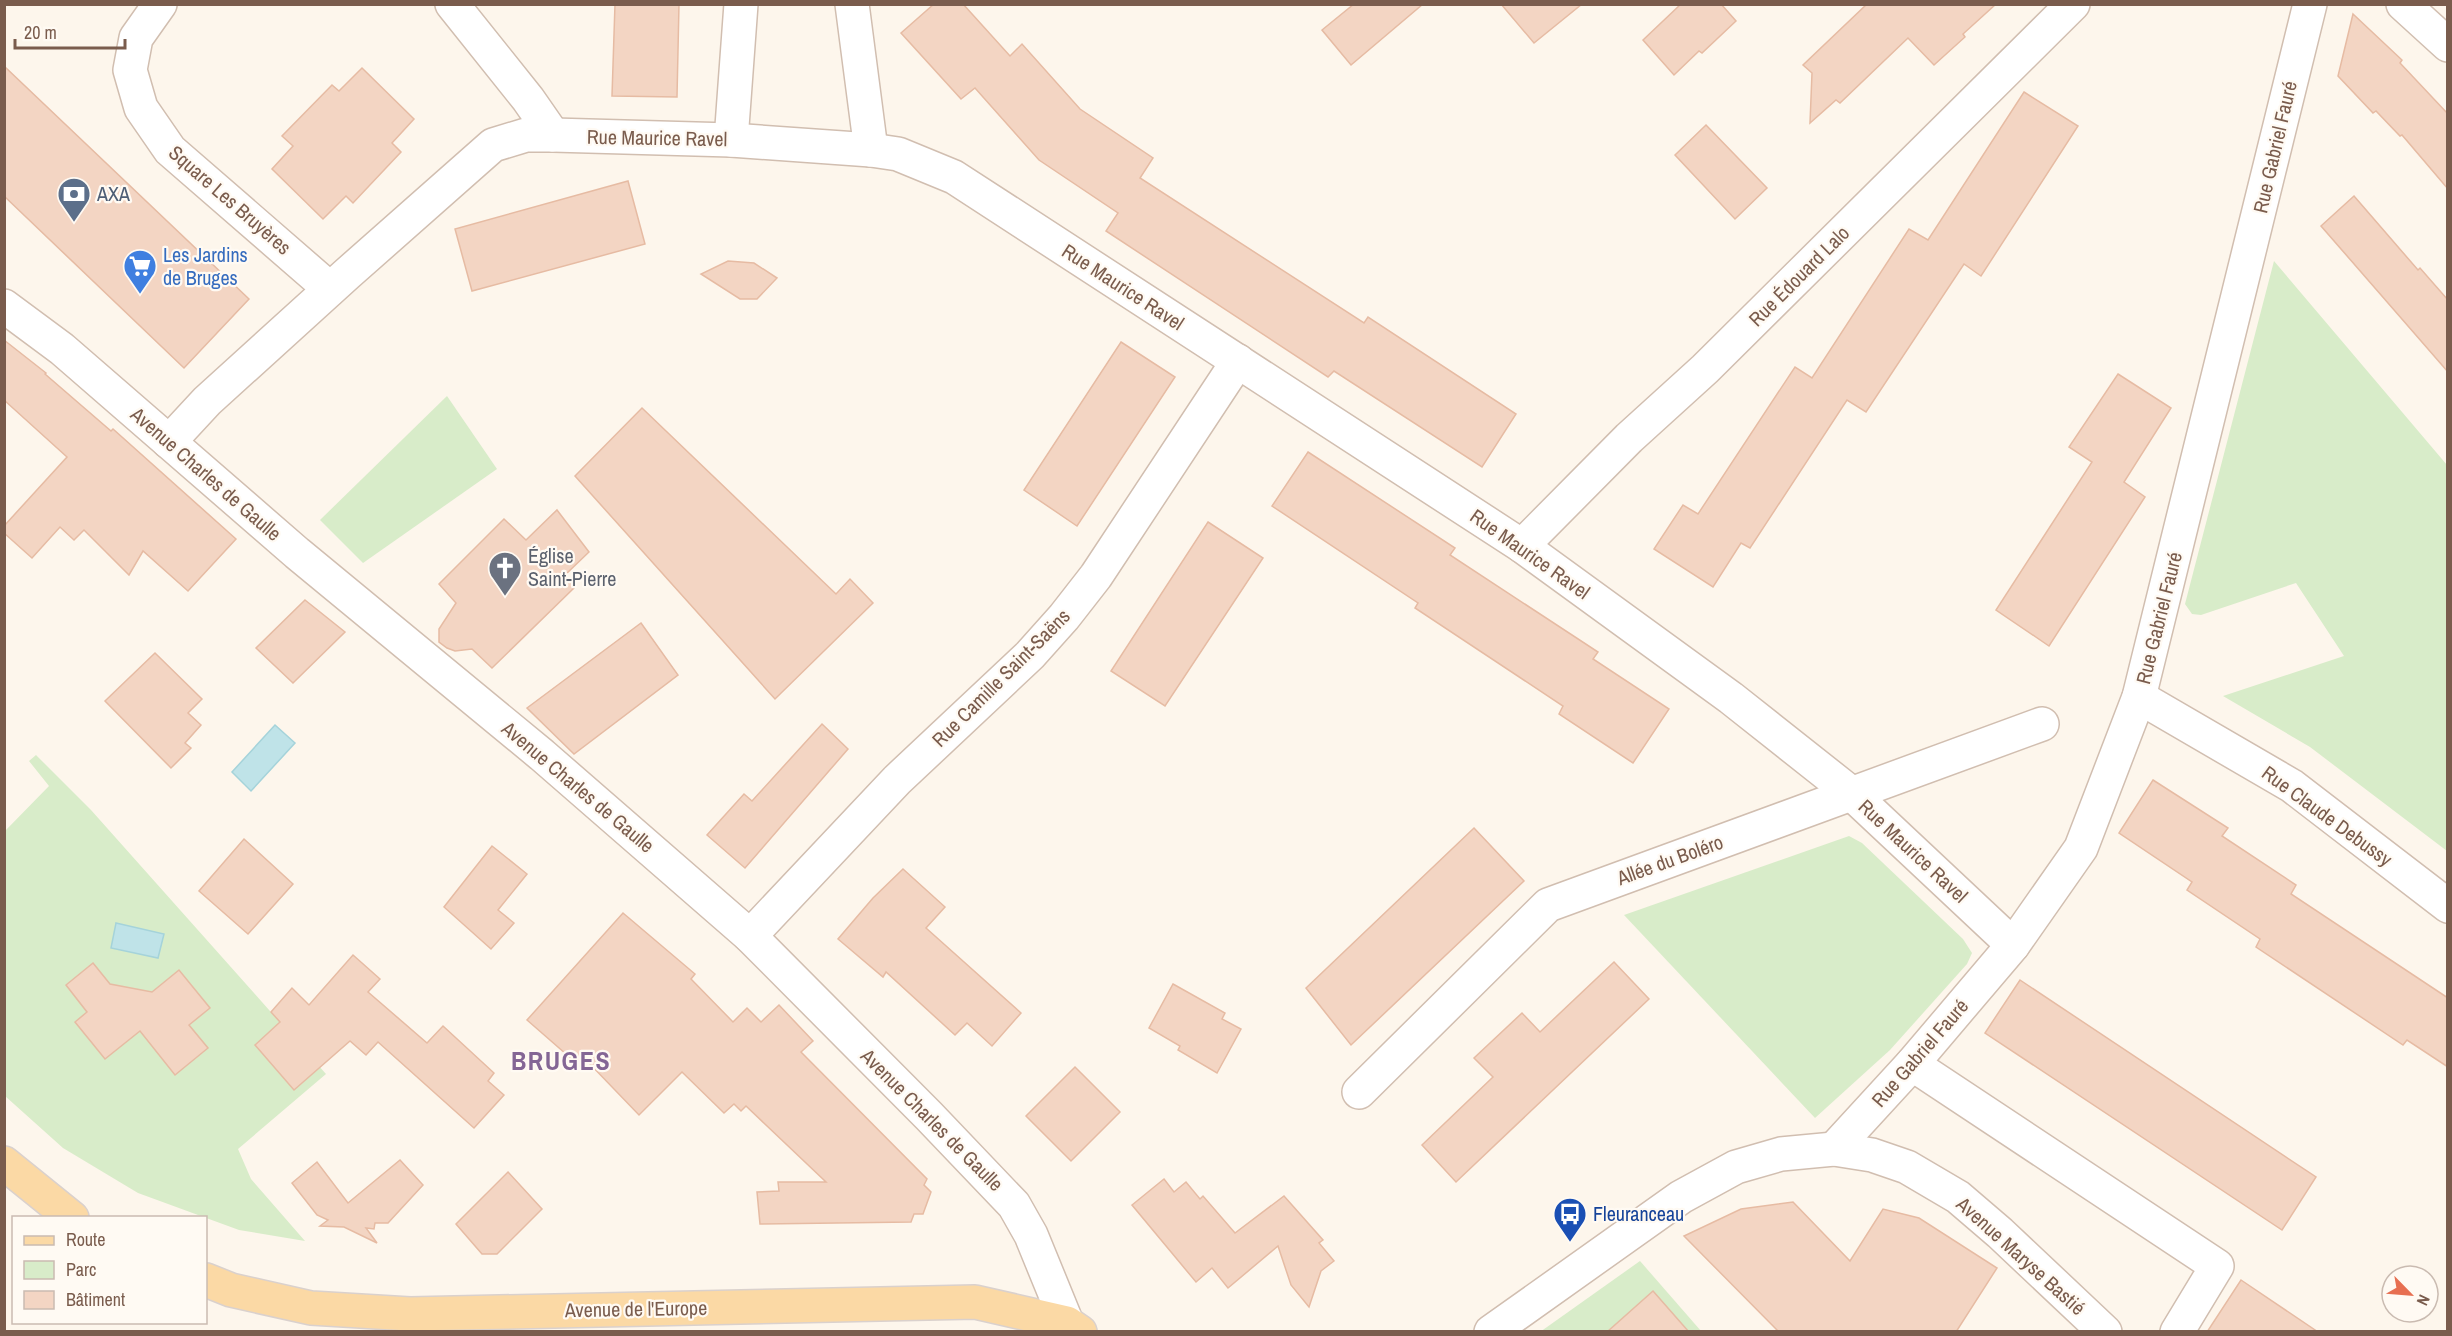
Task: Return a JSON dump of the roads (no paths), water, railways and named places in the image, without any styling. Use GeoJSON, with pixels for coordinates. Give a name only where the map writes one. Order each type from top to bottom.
{"type":"FeatureCollection","features":[{"type":"Feature","properties":{"kind":"main road"},"geometry":{"type":"LineString","coordinates":[[4,1163],[70,1216]]}},
{"type":"Feature","properties":{"kind":"main road","name":"Avenue de l'Europe"},"geometry":{"type":"LineString","coordinates":[[207,1280],[231,1290],[310,1308],[410,1314],[975,1302],[1074,1327]]}},
{"type":"Feature","properties":{"kind":"street","name":"Square Les Bruyères"},"geometry":{"type":"LineString","coordinates":[[160,4],[136,38],[130,70],[141,108],[170,150],[330,289]]}},
{"type":"Feature","properties":{"kind":"street"},"geometry":{"type":"LineString","coordinates":[[452,4],[528,99],[553,135]]}},
{"type":"Feature","properties":{"kind":"street"},"geometry":{"type":"LineString","coordinates":[[731,140],[741,4]]}},
{"type":"Feature","properties":{"kind":"street"},"geometry":{"type":"LineString","coordinates":[[852,4],[871,150]]}},
{"type":"Feature","properties":{"kind":"street","name":"Rue Édouard Lalo"},"geometry":{"type":"LineString","coordinates":[[1522,546],[1629,438],[1705,369],[2073,4]]}},
{"type":"Feature","properties":{"kind":"street","name":"Rue Gabriel Fauré"},"geometry":{"type":"LineString","coordinates":[[1834,1149],[1912,1064],[2013,945],[2081,848],[2139,697],[2310,4]]}},
{"type":"Feature","properties":{"kind":"street"},"geometry":{"type":"LineString","coordinates":[[2403,4],[2448,45]]}},
{"type":"Feature","properties":{"kind":"street","name":"Rue Maurice Ravel"},"geometry":{"type":"LineString","coordinates":[[169,442],[207,401],[493,145],[526,135],[553,135],[731,140],[898,154],[954,177],[1522,546],[1731,698],[1851,793],[2013,945]]}},
{"type":"Feature","properties":{"kind":"street","name":"Avenue Charles de Gaulle"},"geometry":{"type":"LineString","coordinates":[[4,306],[62,349],[297,553],[542,755],[750,936],[1014,1204],[1074,1327]]}},
{"type":"Feature","properties":{"kind":"street","name":"Rue Camille Saint-Saëns"},"geometry":{"type":"LineString","coordinates":[[750,936],[897,780],[1030,655],[1064,617],[1096,576],[1238,361]]}},
{"type":"Feature","properties":{"kind":"street","name":"Rue Claude Debussy"},"geometry":{"type":"LineString","coordinates":[[2139,697],[2292,786],[2448,906]]}},
{"type":"Feature","properties":{"kind":"street","name":"Allée du Boléro"},"geometry":{"type":"LineString","coordinates":[[1359,1092],[1548,905],[2042,724]]}},
{"type":"Feature","properties":{"kind":"street"},"geometry":{"type":"LineString","coordinates":[[1912,1064],[2217,1266],[2177,1332]]}},
{"type":"Feature","properties":{"kind":"street","name":"Avenue Maryse Bastié"},"geometry":{"type":"LineString","coordinates":[[1491,1332],[1681,1197],[1736,1167],[1781,1154],[1834,1149],[1872,1155],[1907,1167],[1958,1197],[2000,1233],[2105,1332]]}},
{"type":"Feature","properties":{"kind":"water"},"geometry":{"type":"Polygon","coordinates":[[[275,725],[295,743],[251,791],[232,772],[275,725]]]}},
{"type":"Feature","properties":{"kind":"water"},"geometry":{"type":"Polygon","coordinates":[[[116,923],[164,934],[158,958],[111,948],[116,923]]]}},
{"type":"Feature","properties":{"kind":"place","name":"AXA"},"geometry":{"type":"Point","coordinates":[74,223]}},
{"type":"Feature","properties":{"kind":"place","name":"Les Jardins de Bruges"},"geometry":{"type":"Point","coordinates":[140,295]}},
{"type":"Feature","properties":{"kind":"place","name":"Église Saint-Pierre"},"geometry":{"type":"Point","coordinates":[505,597]}},
{"type":"Feature","properties":{"kind":"place","name":"Fleuranceau"},"geometry":{"type":"Point","coordinates":[1570,1243]}},
{"type":"Feature","properties":{"kind":"district","name":"BRUGES"},"geometry":{"type":"Point","coordinates":[561,1061]}}]}
